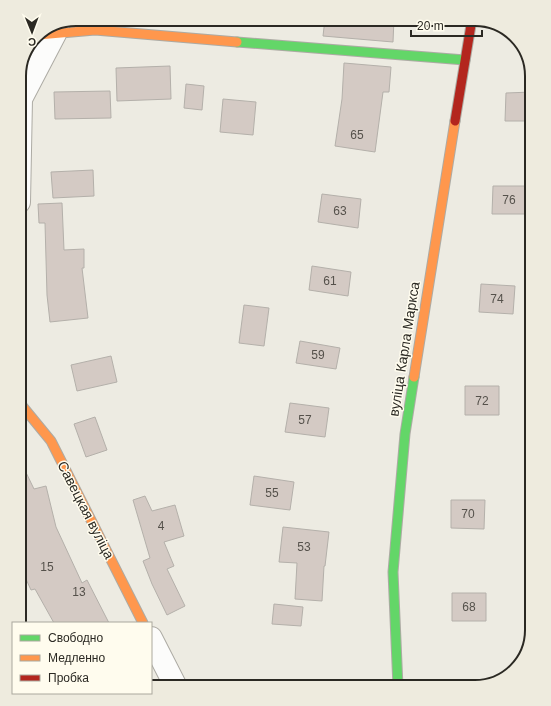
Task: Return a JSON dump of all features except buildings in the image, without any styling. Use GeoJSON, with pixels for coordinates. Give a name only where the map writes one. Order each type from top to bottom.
{"type":"FeatureCollection","features":[{"type":"Feature","properties":{"kind":"main road","name":"вуліца Карла Маркса"},"geometry":{"type":"LineString","coordinates":[[398,680],[393,572],[405,434],[471,26]]}},
{"type":"Feature","properties":{"kind":"main road"},"geometry":{"type":"LineString","coordinates":[[54,32],[95,30],[465,60]]}},
{"type":"Feature","properties":{"kind":"main road","name":"Савецкая вуліца"},"geometry":{"type":"LineString","coordinates":[[26,411],[51,441],[142,622]]}},
{"type":"Feature","properties":{"kind":"street"},"geometry":{"type":"LineString","coordinates":[[26,87],[41,52]]}},
{"type":"Feature","properties":{"kind":"street"},"geometry":{"type":"LineString","coordinates":[[152,640],[172,680]]}},
{"type":"Feature","properties":{"kind":"traffic: fast"},"geometry":{"type":"LineString","coordinates":[[237,42],[465,60]]}},
{"type":"Feature","properties":{"kind":"traffic: fast"},"geometry":{"type":"LineString","coordinates":[[398,680],[393,572],[405,434],[414,377]]}},
{"type":"Feature","properties":{"kind":"traffic: slow"},"geometry":{"type":"LineString","coordinates":[[52,34],[95,30],[237,42]]}},
{"type":"Feature","properties":{"kind":"traffic: slow"},"geometry":{"type":"LineString","coordinates":[[414,377],[455,121]]}},
{"type":"Feature","properties":{"kind":"traffic: slow"},"geometry":{"type":"LineString","coordinates":[[26,411],[51,441],[142,622]]}},
{"type":"Feature","properties":{"kind":"traffic: jam"},"geometry":{"type":"LineString","coordinates":[[455,121],[471,26]]}}]}
